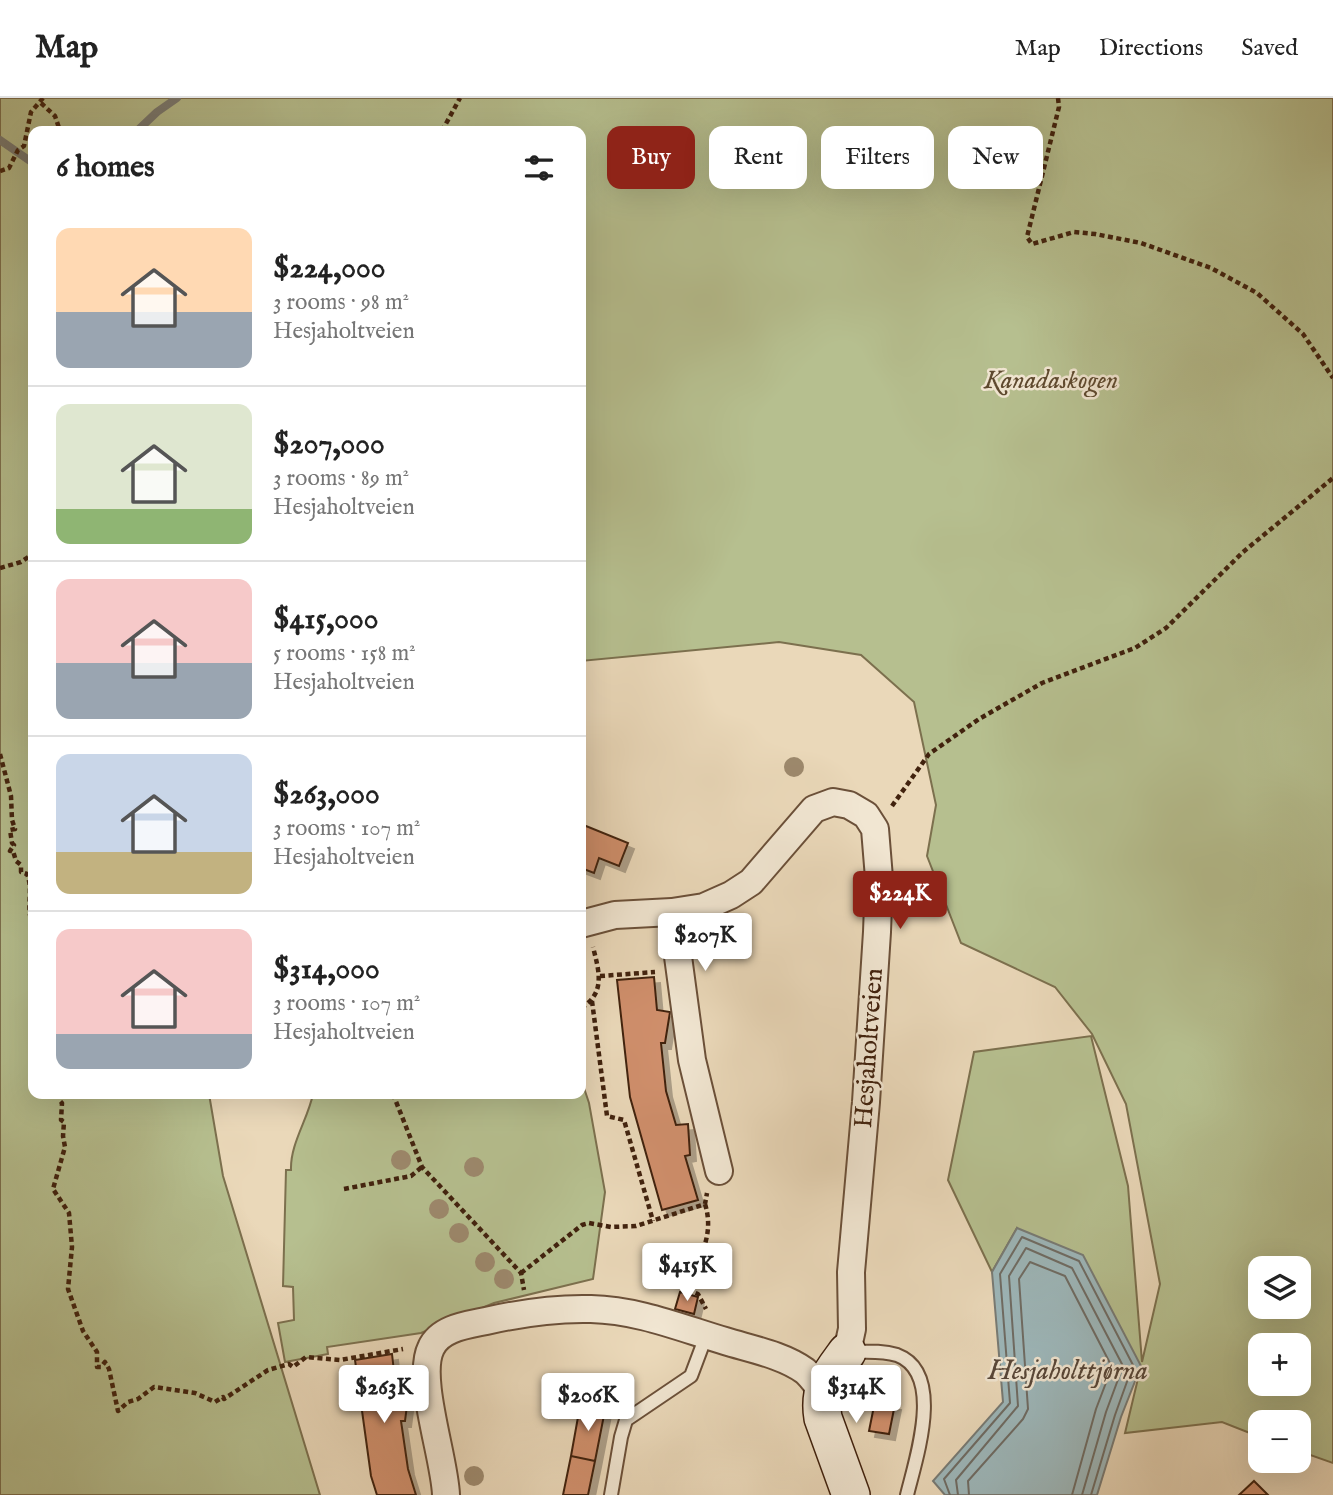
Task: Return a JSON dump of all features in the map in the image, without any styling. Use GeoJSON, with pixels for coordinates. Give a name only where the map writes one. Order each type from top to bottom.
{"type":"FeatureCollection","features":[{"type":"Feature","properties":{"kind":"main road"},"geometry":{"type":"LineString","coordinates":[[849,1341],[822,1391],[823,1418],[851,1495]]}},
{"type":"Feature","properties":{"kind":"street"},"geometry":{"type":"LineString","coordinates":[[586,922],[615,915],[672,912],[704,906],[732,895],[751,882],[814,809],[833,802],[849,805],[866,815],[875,830]]}},
{"type":"Feature","properties":{"kind":"street","name":"Hesjaholtveien"},"geometry":{"type":"LineString","coordinates":[[849,1341],[851,1272],[877,932],[879,878],[875,830]]}},
{"type":"Feature","properties":{"kind":"street"},"geometry":{"type":"LineString","coordinates":[[672,912],[692,1060],[719,1171]]}},
{"type":"Feature","properties":{"kind":"street"},"geometry":{"type":"LineString","coordinates":[[450,1490],[435,1433],[427,1362],[430,1349],[436,1340],[454,1328],[528,1312],[591,1309],[622,1311],[709,1327],[806,1372],[822,1391]]}},
{"type":"Feature","properties":{"kind":"lane"},"geometry":{"type":"LineString","coordinates":[[611,1495],[626,1420],[691,1376],[709,1327]]}},
{"type":"Feature","properties":{"kind":"lane"},"geometry":{"type":"LineString","coordinates":[[849,1341],[898,1356],[916,1367],[923,1385],[924,1403],[907,1495]]}},
{"type":"Feature","properties":{"kind":"path"},"geometry":{"type":"LineString","coordinates":[[445,126],[460,98]]}},
{"type":"Feature","properties":{"kind":"path"},"geometry":{"type":"LineString","coordinates":[[1058,98],[1059,107],[1027,237],[1032,244],[1074,232],[1096,234],[1141,243],[1211,268],[1257,293],[1303,334],[1333,378]]}},
{"type":"Feature","properties":{"kind":"path"},"geometry":{"type":"LineString","coordinates":[[28,126],[31,112],[42,100],[55,116],[58,126]]}},
{"type":"Feature","properties":{"kind":"path"},"geometry":{"type":"LineString","coordinates":[[0,171],[9,168],[18,150],[24,146],[28,127]]}},
{"type":"Feature","properties":{"kind":"path"},"geometry":{"type":"LineString","coordinates":[[875,830],[929,754],[979,719],[1042,683],[1135,649],[1166,628],[1243,552],[1333,478]]}},
{"type":"Feature","properties":{"kind":"path"},"geometry":{"type":"LineString","coordinates":[[0,568],[28,557]]}},
{"type":"Feature","properties":{"kind":"path"},"geometry":{"type":"LineString","coordinates":[[0,754],[11,796],[15,829],[10,830],[14,845],[10,851],[13,851],[16,861],[21,865],[21,872],[28,877]]}},
{"type":"Feature","properties":{"kind":"path"},"geometry":{"type":"LineString","coordinates":[[586,930],[600,976],[592,1001],[607,1116],[624,1120],[653,1221]]}},
{"type":"Feature","properties":{"kind":"path"},"geometry":{"type":"LineString","coordinates":[[600,976],[681,970]]}},
{"type":"Feature","properties":{"kind":"path"},"geometry":{"type":"LineString","coordinates":[[586,1005],[592,1001]]}},
{"type":"Feature","properties":{"kind":"path"},"geometry":{"type":"LineString","coordinates":[[58,1099],[62,1103],[60,1114],[64,1122],[65,1147],[53,1189],[69,1213],[72,1247],[68,1289],[83,1331],[97,1352],[97,1367],[101,1367],[105,1362],[109,1369],[118,1411],[154,1387],[195,1393],[215,1402],[268,1370],[289,1364],[293,1367],[306,1357],[340,1360],[391,1353],[436,1340]]}},
{"type":"Feature","properties":{"kind":"path"},"geometry":{"type":"LineString","coordinates":[[395,1099],[422,1167],[521,1273],[528,1312]]}},
{"type":"Feature","properties":{"kind":"path"},"geometry":{"type":"LineString","coordinates":[[344,1189],[411,1176],[422,1167]]}},
{"type":"Feature","properties":{"kind":"path"},"geometry":{"type":"LineString","coordinates":[[709,1327],[698,1294],[684,1288],[703,1252],[710,1220],[705,1204],[709,1175],[719,1171]]}},
{"type":"Feature","properties":{"kind":"path"},"geometry":{"type":"LineString","coordinates":[[521,1273],[561,1243],[577,1227],[589,1223],[611,1227],[636,1226],[705,1204]]}},
{"type":"Feature","properties":{"kind":"green space","name":"Kanadaskogen"},"geometry":{"type":"Polygon","coordinates":[[[0,98],[1333,98],[1333,1463],[1311,1455],[1311,1410],[1248,1410],[1248,1432],[1222,1422],[1125,1433],[1141,1366],[1017,1228],[992,1272],[948,1180],[974,1052],[1091,1036],[1128,1186],[1142,1362],[1160,1284],[1126,1104],[1092,1034],[1055,987],[961,943],[927,856],[936,805],[914,702],[861,655],[779,642],[586,661],[586,126],[28,126],[28,1099],[210,1099],[223,1176],[320,1495],[0,1495],[0,98]]]}},
{"type":"Feature","properties":{"kind":"green space"},"geometry":{"type":"Polygon","coordinates":[[[586,1094],[605,1192],[593,1279],[494,1303],[421,1333],[327,1347],[328,1354],[285,1362],[278,1323],[294,1320],[293,1287],[283,1286],[286,1170],[291,1170],[293,1151],[312,1099],[586,1099],[586,1094]]]}},
{"type":"Feature","properties":{"kind":"water","name":"Hesjaholttjørna"},"geometry":{"type":"Polygon","coordinates":[[[1017,1228],[1083,1255],[1141,1366],[1121,1417],[1097,1495],[945,1495],[933,1481],[1003,1402],[992,1272],[1017,1228]]]}},
{"type":"Feature","properties":{"kind":"building"},"geometry":{"type":"Polygon","coordinates":[[[586,826],[628,843],[619,866],[599,858],[594,873],[586,870],[586,826]]]}},
{"type":"Feature","properties":{"kind":"building"},"geometry":{"type":"Polygon","coordinates":[[[654,977],[657,1010],[670,1012],[665,1043],[661,1043],[666,1091],[676,1125],[688,1124],[690,1155],[685,1156],[698,1200],[662,1210],[630,1097],[617,980],[654,977]]]}},
{"type":"Feature","properties":{"kind":"building"},"geometry":{"type":"Polygon","coordinates":[[[680,1292],[698,1297],[694,1314],[675,1309],[680,1292]]]}},
{"type":"Feature","properties":{"kind":"building"},"geometry":{"type":"Polygon","coordinates":[[[392,1354],[396,1389],[409,1390],[405,1421],[401,1421],[408,1469],[416,1495],[377,1495],[371,1476],[355,1360],[392,1354]]]}},
{"type":"Feature","properties":{"kind":"building"},"geometry":{"type":"Polygon","coordinates":[[[875,1401],[895,1404],[889,1434],[869,1431],[875,1401]]]}},
{"type":"Feature","properties":{"kind":"building"},"geometry":{"type":"Polygon","coordinates":[[[580,1406],[605,1410],[595,1461],[571,1456],[580,1406]]]}},
{"type":"Feature","properties":{"kind":"building"},"geometry":{"type":"Polygon","coordinates":[[[571,1456],[595,1461],[588,1495],[563,1495],[571,1456]]]}},
{"type":"Feature","properties":{"kind":"building"},"geometry":{"type":"Polygon","coordinates":[[[1254,1481],[1268,1495],[1239,1495],[1254,1481]]]}},
{"type":"Feature","properties":{"kind":"waterway"},"geometry":{"type":"LineString","coordinates":[[142,126],[177,98]]}},
{"type":"Feature","properties":{"kind":"waterway"},"geometry":{"type":"LineString","coordinates":[[0,140],[28,160]]}}]}
